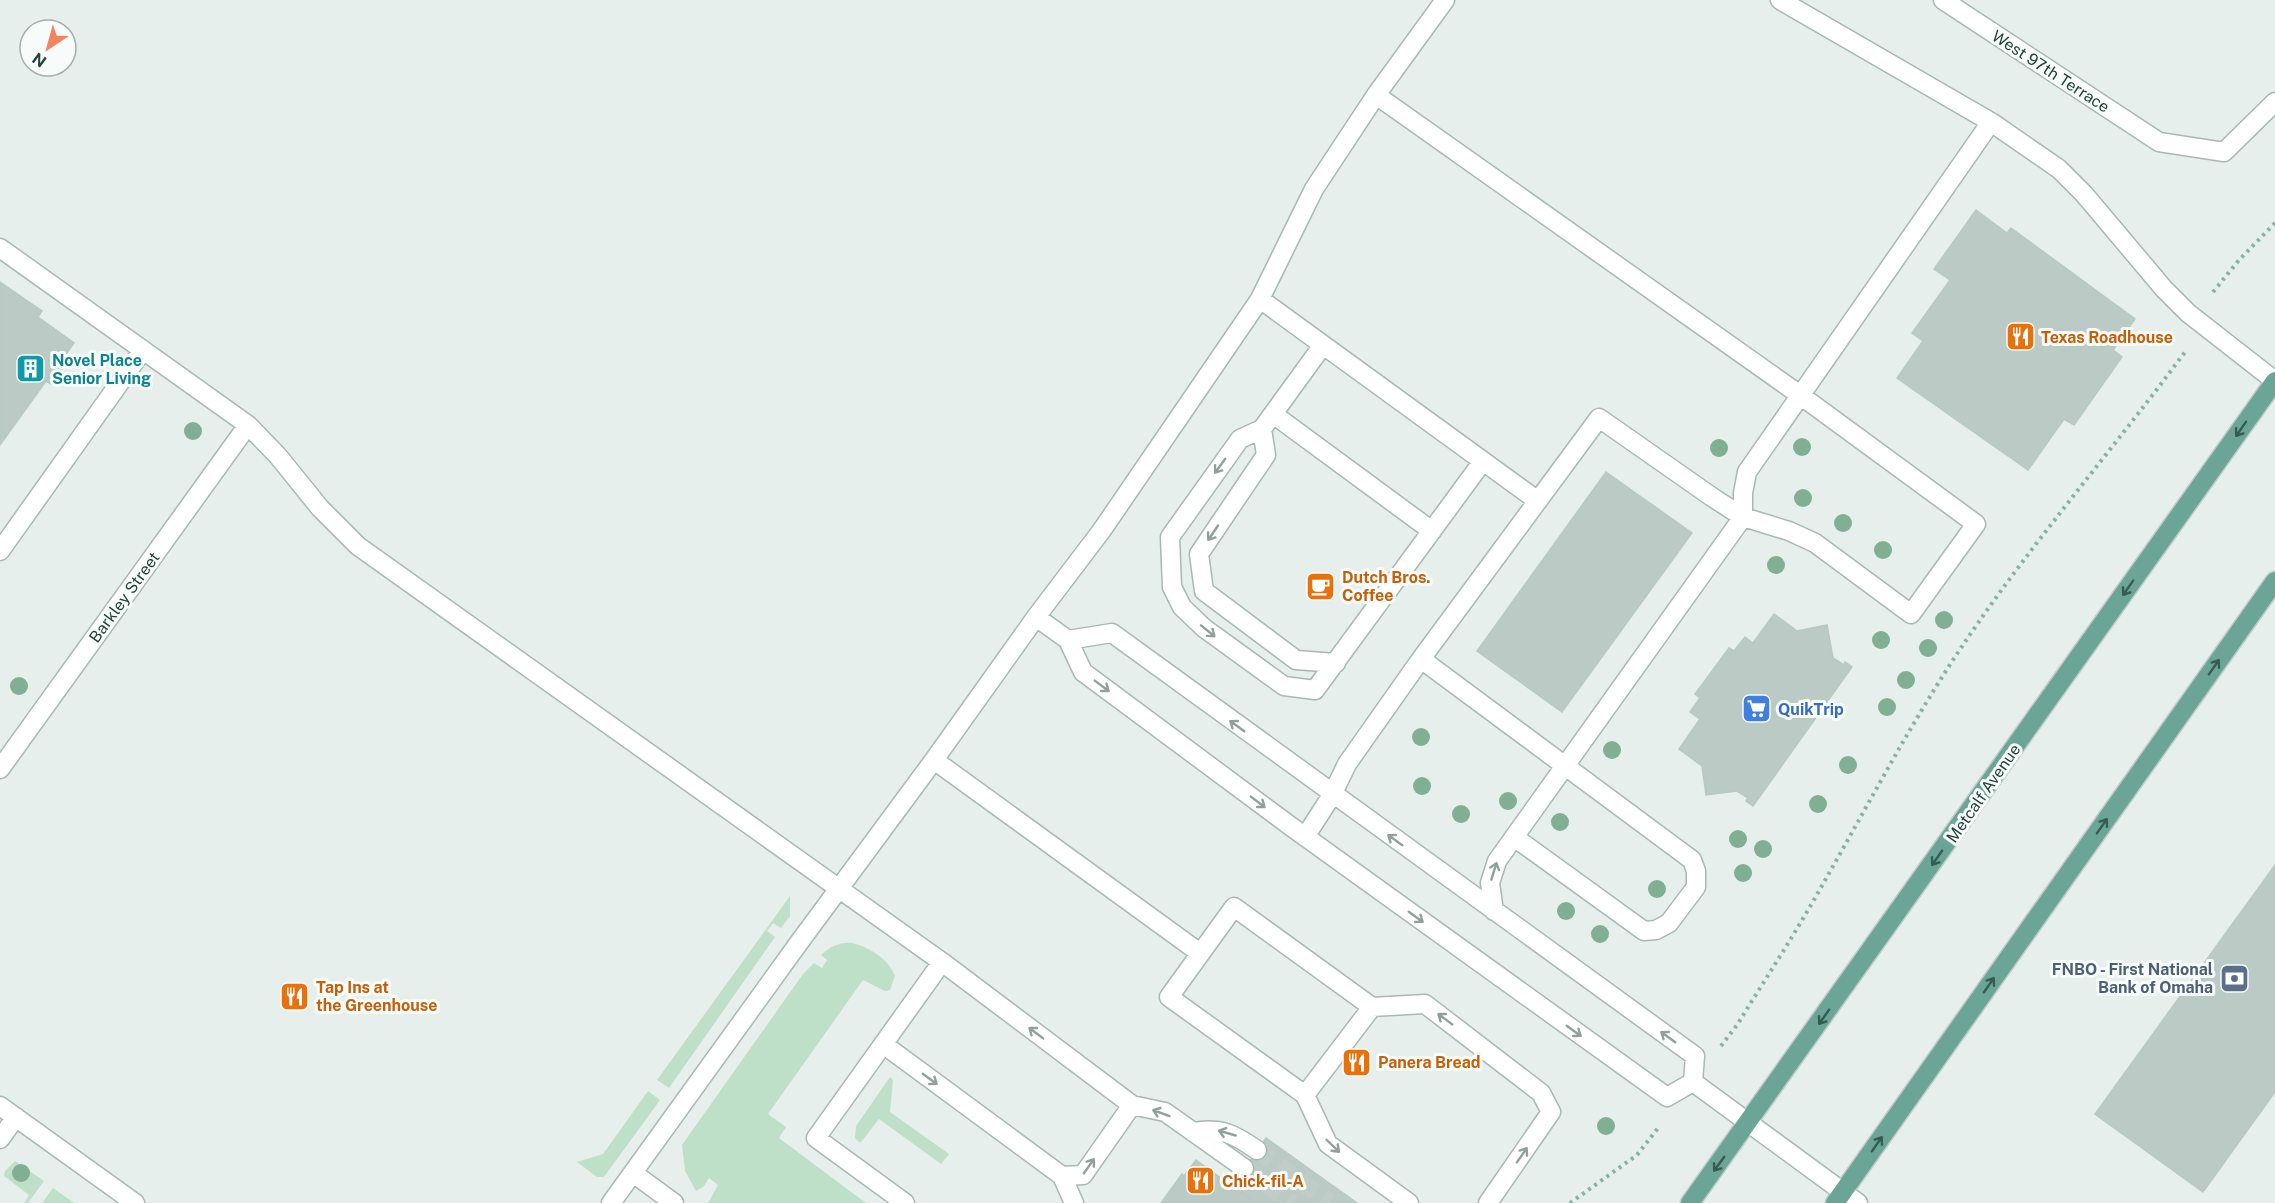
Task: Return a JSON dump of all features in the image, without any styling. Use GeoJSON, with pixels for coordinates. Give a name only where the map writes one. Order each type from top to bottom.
{"type":"FeatureCollection","features":[{"type":"Feature","properties":{"kind":"main road","name":"Metcalf Avenue"},"geometry":{"type":"LineString","coordinates":[[1690,1203],[2275,381]]}},
{"type":"Feature","properties":{"kind":"main road"},"geometry":{"type":"LineString","coordinates":[[1845,1199],[2275,581]]}},
{"type":"Feature","properties":{"kind":"street"},"geometry":{"type":"LineString","coordinates":[[611,1203],[1036,617],[1102,530],[1260,299],[1314,189],[1376,95],[1445,0]]}},
{"type":"Feature","properties":{"kind":"street"},"geometry":{"type":"LineString","coordinates":[[1780,0],[1991,122],[2059,169],[2085,194],[2180,305],[2275,381]]}},
{"type":"Feature","properties":{"kind":"street","name":"West 97th Terrace"},"geometry":{"type":"LineString","coordinates":[[1943,0],[2159,142],[2224,152],[2275,102]]}},
{"type":"Feature","properties":{"kind":"street"},"geometry":{"type":"LineString","coordinates":[[1305,837],[1332,795],[1347,764],[1421,659],[1599,418],[1712,498],[1743,517],[1789,531],[1815,543],[1911,614],[1976,524],[1800,395],[1376,95]]}},
{"type":"Feature","properties":{"kind":"street"},"geometry":{"type":"LineString","coordinates":[[1494,911],[1490,883],[1497,861],[1743,517],[1743,493],[1747,472],[1991,122]]}},
{"type":"Feature","properties":{"kind":"street"},"geometry":{"type":"LineString","coordinates":[[0,248],[248,425],[278,456],[320,508],[358,546],[942,962],[1132,1105],[1165,1112],[1244,1168]]}},
{"type":"Feature","properties":{"kind":"street"},"geometry":{"type":"LineString","coordinates":[[1260,299],[1538,501]]}},
{"type":"Feature","properties":{"kind":"street"},"geometry":{"type":"LineString","coordinates":[[1323,345],[1267,421],[1240,439],[1170,537],[1172,587],[1182,607],[1204,628],[1284,686],[1315,690],[1483,461]]}},
{"type":"Feature","properties":{"kind":"street"},"geometry":{"type":"LineString","coordinates":[[0,551],[143,350]]}},
{"type":"Feature","properties":{"kind":"street"},"geometry":{"type":"LineString","coordinates":[[1267,421],[1432,531]]}},
{"type":"Feature","properties":{"kind":"street"},"geometry":{"type":"LineString","coordinates":[[1267,421],[1266,455],[1198,554],[1204,591],[1296,660],[1336,663]]}},
{"type":"Feature","properties":{"kind":"street","name":"Barkley Street"},"geometry":{"type":"LineString","coordinates":[[0,769],[248,425]]}},
{"type":"Feature","properties":{"kind":"street"},"geometry":{"type":"LineString","coordinates":[[1036,617],[1068,640],[1083,672],[1305,837],[1666,1097],[1693,1082]]}},
{"type":"Feature","properties":{"kind":"street"},"geometry":{"type":"LineString","coordinates":[[1068,640],[1112,633],[1332,795],[1695,1056],[1693,1082]]}},
{"type":"Feature","properties":{"kind":"street"},"geometry":{"type":"LineString","coordinates":[[1421,659],[1692,860],[1696,871],[1696,887],[1669,923],[1656,930],[1644,931],[1515,837]]}},
{"type":"Feature","properties":{"kind":"street"},"geometry":{"type":"LineString","coordinates":[[934,760],[1200,953]]}},
{"type":"Feature","properties":{"kind":"street"},"geometry":{"type":"LineString","coordinates":[[1409,1203],[1328,1144],[1305,1095],[1169,997],[1234,907],[1372,1007],[1425,1004],[1541,1093],[1551,1112],[1488,1203]]}},
{"type":"Feature","properties":{"kind":"street"},"geometry":{"type":"LineString","coordinates":[[905,1203],[816,1138],[942,962]]}},
{"type":"Feature","properties":{"kind":"street"},"geometry":{"type":"LineString","coordinates":[[1305,1095],[1372,1007]]}},
{"type":"Feature","properties":{"kind":"street"},"geometry":{"type":"LineString","coordinates":[[883,1044],[1062,1176],[1074,1203]]}},
{"type":"Feature","properties":{"kind":"street"},"geometry":{"type":"LineString","coordinates":[[1693,1082],[1845,1199]]}},
{"type":"Feature","properties":{"kind":"street"},"geometry":{"type":"LineString","coordinates":[[1062,1176],[1083,1175],[1132,1105]]}},
{"type":"Feature","properties":{"kind":"street"},"geometry":{"type":"LineString","coordinates":[[0,1106],[123,1200]]}},
{"type":"Feature","properties":{"kind":"street"},"geometry":{"type":"LineString","coordinates":[[0,1139],[16,1117]]}},
{"type":"Feature","properties":{"kind":"street"},"geometry":{"type":"LineString","coordinates":[[1192,1132],[1209,1129],[1223,1131],[1238,1137],[1257,1150]]}},
{"type":"Feature","properties":{"kind":"street"},"geometry":{"type":"LineString","coordinates":[[633,1173],[674,1203]]}},
{"type":"Feature","properties":{"kind":"street"},"geometry":{"type":"LineString","coordinates":[[1058,1203],[1062,1176]]}},
{"type":"Feature","properties":{"kind":"path"},"geometry":{"type":"LineString","coordinates":[[2213,292],[2239,260],[2275,223]]}},
{"type":"Feature","properties":{"kind":"path"},"geometry":{"type":"LineString","coordinates":[[1719,1049],[1737,1025],[1824,883],[1938,682],[1968,637],[2040,536],[2137,417],[2185,352]]}},
{"type":"Feature","properties":{"kind":"path"},"geometry":{"type":"LineString","coordinates":[[1570,1203],[1637,1155],[1658,1128]]}},
{"type":"Feature","properties":{"kind":"green space"},"geometry":{"type":"Polygon","coordinates":[[[790,896],[790,916],[781,928],[773,923],[767,931],[775,937],[669,1088],[657,1080],[790,896]]]}},
{"type":"Feature","properties":{"kind":"green space"},"geometry":{"type":"Polygon","coordinates":[[[852,943],[865,947],[888,964],[895,976],[890,990],[885,991],[863,980],[768,1114],[786,1127],[779,1138],[866,1203],[708,1203],[718,1185],[709,1178],[704,1186],[696,1191],[685,1171],[682,1145],[803,974],[814,963],[822,968],[827,960],[821,955],[828,950],[839,944],[852,943]]]}},
{"type":"Feature","properties":{"kind":"green space"},"geometry":{"type":"Polygon","coordinates":[[[890,1077],[893,1080],[890,1112],[949,1154],[941,1164],[879,1119],[861,1142],[855,1138],[856,1126],[890,1077]]]}},
{"type":"Feature","properties":{"kind":"green space"},"geometry":{"type":"Polygon","coordinates":[[[648,1091],[660,1100],[604,1177],[597,1177],[577,1162],[603,1154],[648,1091]]]}},
{"type":"Feature","properties":{"kind":"green space"},"geometry":{"type":"Polygon","coordinates":[[[15,1161],[44,1181],[28,1203],[24,1203],[29,1195],[4,1176],[5,1171],[15,1161]]]}},
{"type":"Feature","properties":{"kind":"green space"},"geometry":{"type":"Polygon","coordinates":[[[53,1188],[74,1203],[42,1203],[53,1188]]]}},
{"type":"Feature","properties":{"kind":"building","name":"Texas Roadhouse"},"geometry":{"type":"Polygon","coordinates":[[[1976,210],[2007,233],[2011,228],[2135,319],[2113,350],[2122,357],[2074,425],[2064,419],[2028,470],[1897,378],[1923,341],[1912,333],[1950,280],[1934,269],[1976,210]]]}},
{"type":"Feature","properties":{"kind":"building","name":"Novel Place Senior Living"},"geometry":{"type":"Polygon","coordinates":[[[0,282],[42,311],[38,317],[74,343],[66,354],[71,357],[51,384],[46,381],[0,445],[0,282]]]}},
{"type":"Feature","properties":{"kind":"building"},"geometry":{"type":"Polygon","coordinates":[[[1606,472],[1692,533],[1562,712],[1477,651],[1606,472]]]}},
{"type":"Feature","properties":{"kind":"building","name":"QuikTrip"},"geometry":{"type":"Polygon","coordinates":[[[1774,614],[1797,631],[1827,625],[1833,658],[1852,667],[1753,806],[1746,801],[1748,798],[1737,791],[1706,795],[1702,766],[1679,749],[1700,719],[1690,712],[1700,698],[1695,694],[1729,648],[1734,651],[1745,637],[1753,643],[1774,614]]]}},
{"type":"Feature","properties":{"kind":"building","name":"FNBO - First National Bank of Omaha"},"geometry":{"type":"Polygon","coordinates":[[[2275,865],[2275,1092],[2203,1192],[2095,1114],[2275,865]]]}},
{"type":"Feature","properties":{"kind":"building"},"geometry":{"type":"Polygon","coordinates":[[[1266,1138],[1357,1203],[1256,1203],[1232,1186],[1266,1138]]]}},
{"type":"Feature","properties":{"kind":"building","name":"Chick-fil-A"},"geometry":{"type":"Polygon","coordinates":[[[1196,1160],[1256,1203],[1161,1203],[1182,1174],[1184,1176],[1196,1160]]]}},
{"type":"Feature","properties":{"kind":"tunnel"},"geometry":{"type":"LineString","coordinates":[[1257,1150],[1330,1203]]}},
{"type":"Feature","properties":{"kind":"tunnel"},"geometry":{"type":"LineString","coordinates":[[1244,1168],[1292,1203]]}},
{"type":"Feature","properties":{"kind":"place","name":"Texas Roadhouse"},"geometry":{"type":"Point","coordinates":[2020,337]}},
{"type":"Feature","properties":{"kind":"place","name":"Novel Place Senior Living"},"geometry":{"type":"Point","coordinates":[31,369]}},
{"type":"Feature","properties":{"kind":"place","name":"Dutch Bros. Coffee"},"geometry":{"type":"Point","coordinates":[1321,586]}},
{"type":"Feature","properties":{"kind":"place","name":"QuikTrip"},"geometry":{"type":"Point","coordinates":[1757,709]}},
{"type":"Feature","properties":{"kind":"place","name":"FNBO - First National Bank of Omaha"},"geometry":{"type":"Point","coordinates":[2234,978]}},
{"type":"Feature","properties":{"kind":"place","name":"Tap Ins at the Greenhouse"},"geometry":{"type":"Point","coordinates":[295,996]}},
{"type":"Feature","properties":{"kind":"place","name":"Panera Bread"},"geometry":{"type":"Point","coordinates":[1357,1062]}},
{"type":"Feature","properties":{"kind":"place","name":"Chick-fil-A"},"geometry":{"type":"Point","coordinates":[1201,1181]}}]}
